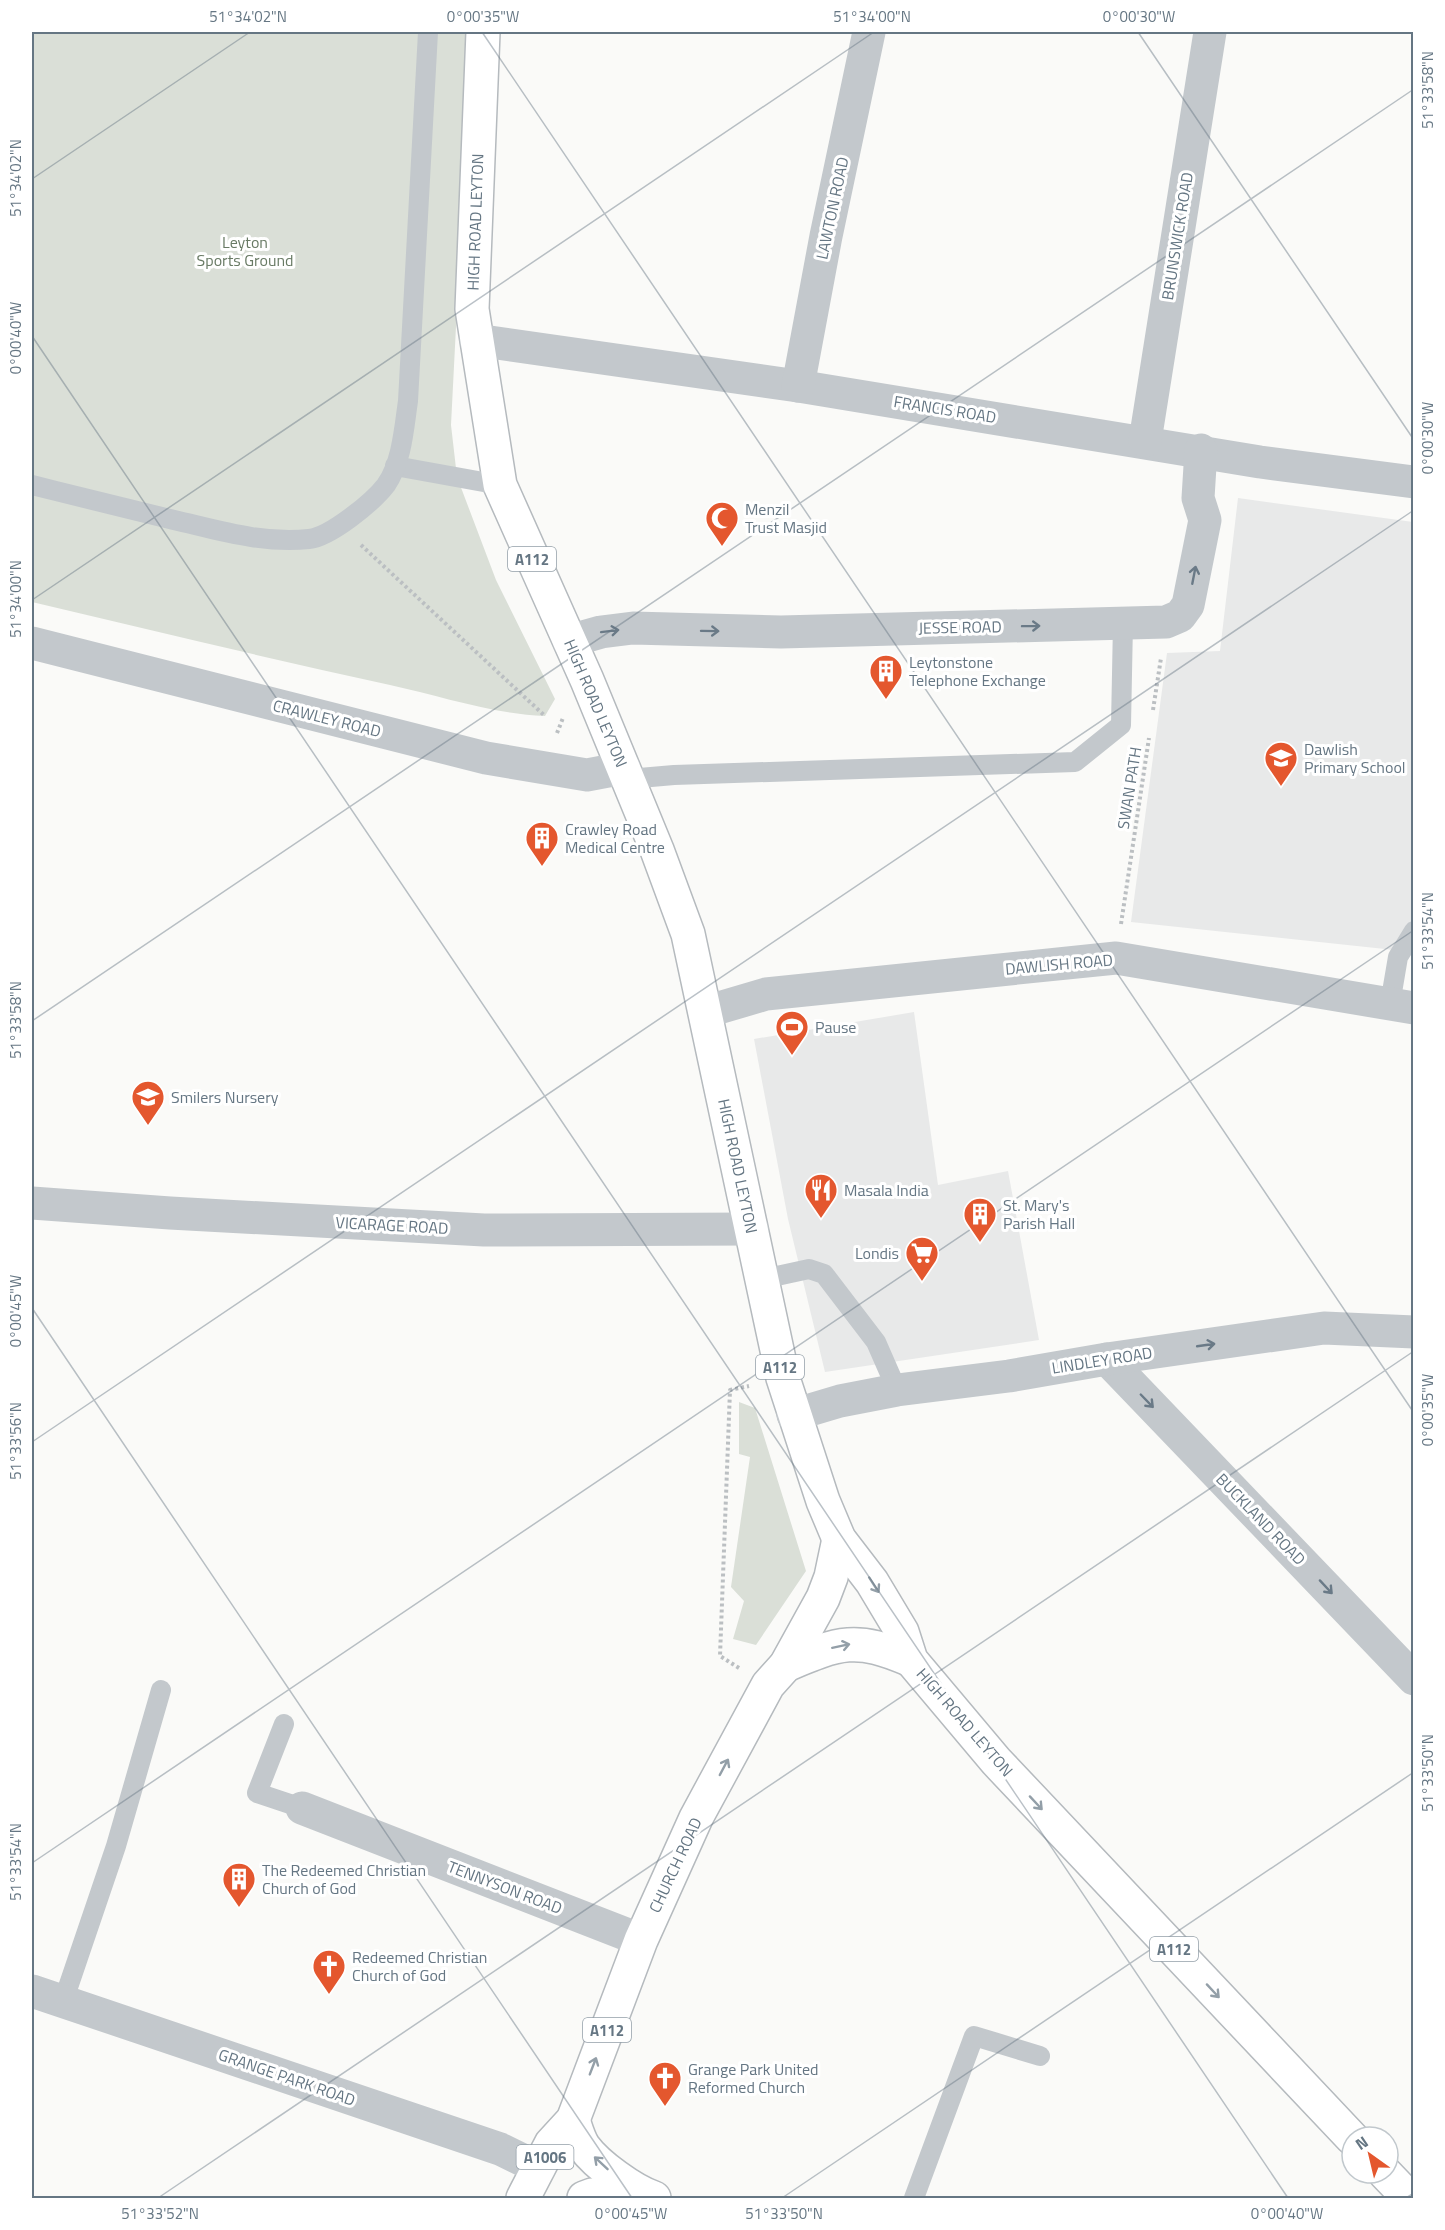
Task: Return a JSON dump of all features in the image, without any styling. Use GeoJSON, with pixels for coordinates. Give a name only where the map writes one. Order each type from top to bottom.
{"type":"FeatureCollection","features":[{"type":"Feature","properties":{"kind":"main road","name":"HIGH ROAD LEYTON"},"geometry":{"type":"LineString","coordinates":[[483,32],[472,309],[500,485],[626,773],[688,934],[783,1378],[823,1501],[838,1539],[872,1582],[902,1632],[911,1660],[996,1761],[1340,2125]]}},
{"type":"Feature","properties":{"kind":"main road","name":"CHURCH ROAD"},"geometry":{"type":"LineString","coordinates":[[523,2199],[551,2144],[573,2121],[641,1940],[696,1818],[823,1598],[831,1577],[838,1539]]}},
{"type":"Feature","properties":{"kind":"main road","name":"A112"},"geometry":{"type":"LineString","coordinates":[[777,1675],[822,1650],[855,1643],[883,1648],[911,1660]]}},
{"type":"Feature","properties":{"kind":"main road"},"geometry":{"type":"LineString","coordinates":[[573,2121],[584,2147],[607,2169],[648,2197]]}},
{"type":"Feature","properties":{"kind":"main road"},"geometry":{"type":"LineString","coordinates":[[1396,2185],[1409,2199]]}},
{"type":"Feature","properties":{"kind":"main road"},"geometry":{"type":"LineString","coordinates":[[584,2199],[592,2195],[648,2197]]}},
{"type":"Feature","properties":{"kind":"street","name":"LAWTON ROAD"},"geometry":{"type":"LineString","coordinates":[[798,386],[826,236],[869,32]]}},
{"type":"Feature","properties":{"kind":"street","name":"BRUNSWICK ROAD"},"geometry":{"type":"LineString","coordinates":[[1145,441],[1210,32]]}},
{"type":"Feature","properties":{"kind":"street","name":"FRANCIS ROAD"},"geometry":{"type":"LineString","coordinates":[[476,340],[798,386],[1201,450],[1260,462],[1413,482]]}},
{"type":"Feature","properties":{"kind":"street"},"geometry":{"type":"LineString","coordinates":[[1167,622],[1180,616],[1188,605],[1205,520],[1198,498],[1201,450]]}},
{"type":"Feature","properties":{"kind":"street","name":"JESSE ROAD"},"geometry":{"type":"LineString","coordinates":[[569,641],[601,632],[633,628],[780,632],[1167,622]]}},
{"type":"Feature","properties":{"kind":"street","name":"CRAWLEY ROAD"},"geometry":{"type":"LineString","coordinates":[[32,643],[486,758],[587,775],[626,773]]}},
{"type":"Feature","properties":{"kind":"street","name":"DAWLISH ROAD"},"geometry":{"type":"LineString","coordinates":[[705,1012],[766,994],[1116,958],[1402,1006]]}},
{"type":"Feature","properties":{"kind":"street","name":"VICARAGE ROAD"},"geometry":{"type":"LineString","coordinates":[[32,1203],[170,1214],[484,1230],[752,1229]]}},
{"type":"Feature","properties":{"kind":"street","name":"LINDLEY ROAD"},"geometry":{"type":"LineString","coordinates":[[794,1415],[840,1401],[897,1390],[1009,1376],[1107,1359],[1324,1328],[1413,1332]]}},
{"type":"Feature","properties":{"kind":"street","name":"BUCKLAND ROAD"},"geometry":{"type":"LineString","coordinates":[[1107,1359],[1413,1679]]}},
{"type":"Feature","properties":{"kind":"street","name":"TENNYSON ROAD"},"geometry":{"type":"LineString","coordinates":[[302,1808],[641,1940]]}},
{"type":"Feature","properties":{"kind":"street","name":"GRANGE PARK ROAD"},"geometry":{"type":"LineString","coordinates":[[32,1991],[500,2149],[539,2168]]}},
{"type":"Feature","properties":{"kind":"lane"},"geometry":{"type":"LineString","coordinates":[[32,485],[254,539],[311,539],[340,525],[365,506],[387,484],[401,443],[408,401],[429,32]]}},
{"type":"Feature","properties":{"kind":"lane"},"geometry":{"type":"LineString","coordinates":[[395,466],[500,485]]}},
{"type":"Feature","properties":{"kind":"lane"},"geometry":{"type":"LineString","coordinates":[[626,773],[674,775],[1075,762],[1121,725],[1123,623]]}},
{"type":"Feature","properties":{"kind":"lane"},"geometry":{"type":"LineString","coordinates":[[1402,1006],[1398,957],[1413,931]]}},
{"type":"Feature","properties":{"kind":"lane"},"geometry":{"type":"LineString","coordinates":[[763,1279],[809,1269],[824,1274],[876,1342],[897,1390]]}},
{"type":"Feature","properties":{"kind":"lane"},"geometry":{"type":"LineString","coordinates":[[63,2001],[116,1846],[161,1690]]}},
{"type":"Feature","properties":{"kind":"lane"},"geometry":{"type":"LineString","coordinates":[[284,1724],[257,1793],[302,1808]]}},
{"type":"Feature","properties":{"kind":"lane"},"geometry":{"type":"LineString","coordinates":[[914,2199],[974,2036],[1040,2056]]}},
{"type":"Feature","properties":{"kind":"path"},"geometry":{"type":"LineString","coordinates":[[340,525],[545,716]]}},
{"type":"Feature","properties":{"kind":"path"},"geometry":{"type":"LineString","coordinates":[[1153,715],[1167,622]]}},
{"type":"Feature","properties":{"kind":"path"},"geometry":{"type":"LineString","coordinates":[[556,739],[568,709]]}},
{"type":"Feature","properties":{"kind":"path","name":"SWAN PATH"},"geometry":{"type":"LineString","coordinates":[[1116,958],[1149,738]]}},
{"type":"Feature","properties":{"kind":"path"},"geometry":{"type":"LineString","coordinates":[[777,1675],[720,1656],[730,1390],[783,1378]]}},
{"type":"Feature","properties":{"kind":"shaded area","name":"Dawlish Primary School"},"geometry":{"type":"Polygon","coordinates":[[[1238,498],[1413,522],[1413,952],[1131,922],[1167,653],[1220,651],[1238,498]]]}},
{"type":"Feature","properties":{"kind":"shaded area"},"geometry":{"type":"Polygon","coordinates":[[[914,1012],[938,1185],[1008,1171],[1039,1340],[825,1372],[788,1219],[754,1039],[914,1012]]]}},
{"type":"Feature","properties":{"kind":"green space","name":"Leyton Sports Ground"},"geometry":{"type":"Polygon","coordinates":[[[32,32],[471,32],[451,425],[457,477],[496,580],[555,699],[545,716],[486,708],[32,602],[32,32]]]}},
{"type":"Feature","properties":{"kind":"green space"},"geometry":{"type":"Polygon","coordinates":[[[739,1402],[755,1408],[806,1571],[756,1645],[733,1639],[744,1601],[731,1587],[750,1457],[739,1454],[739,1402]]]}},
{"type":"Feature","properties":{"kind":"place","name":"Menzil Trust Masjid"},"geometry":{"type":"Point","coordinates":[722,547]}},
{"type":"Feature","properties":{"kind":"place","name":"Leytonstone Telephone Exchange"},"geometry":{"type":"Point","coordinates":[886,700]}},
{"type":"Feature","properties":{"kind":"place","name":"Dawlish Primary School"},"geometry":{"type":"Point","coordinates":[1281,787]}},
{"type":"Feature","properties":{"kind":"place","name":"Crawley Road Medical Centre"},"geometry":{"type":"Point","coordinates":[542,867]}},
{"type":"Feature","properties":{"kind":"place","name":"Pause"},"geometry":{"type":"Point","coordinates":[792,1056]}},
{"type":"Feature","properties":{"kind":"place","name":"Smilers Nursery"},"geometry":{"type":"Point","coordinates":[148,1126]}},
{"type":"Feature","properties":{"kind":"place","name":"Masala India"},"geometry":{"type":"Point","coordinates":[821,1219]}},
{"type":"Feature","properties":{"kind":"place","name":"St. Mary's Parish Hall"},"geometry":{"type":"Point","coordinates":[980,1243]}},
{"type":"Feature","properties":{"kind":"place","name":"Londis"},"geometry":{"type":"Point","coordinates":[922,1282]}},
{"type":"Feature","properties":{"kind":"place","name":"The Redeemed Christian Church of God"},"geometry":{"type":"Point","coordinates":[239,1908]}},
{"type":"Feature","properties":{"kind":"place","name":"Redeemed Christian Church of God"},"geometry":{"type":"Point","coordinates":[329,1995]}},
{"type":"Feature","properties":{"kind":"place","name":"Grange Park United Reformed Church"},"geometry":{"type":"Point","coordinates":[665,2107]}}]}
